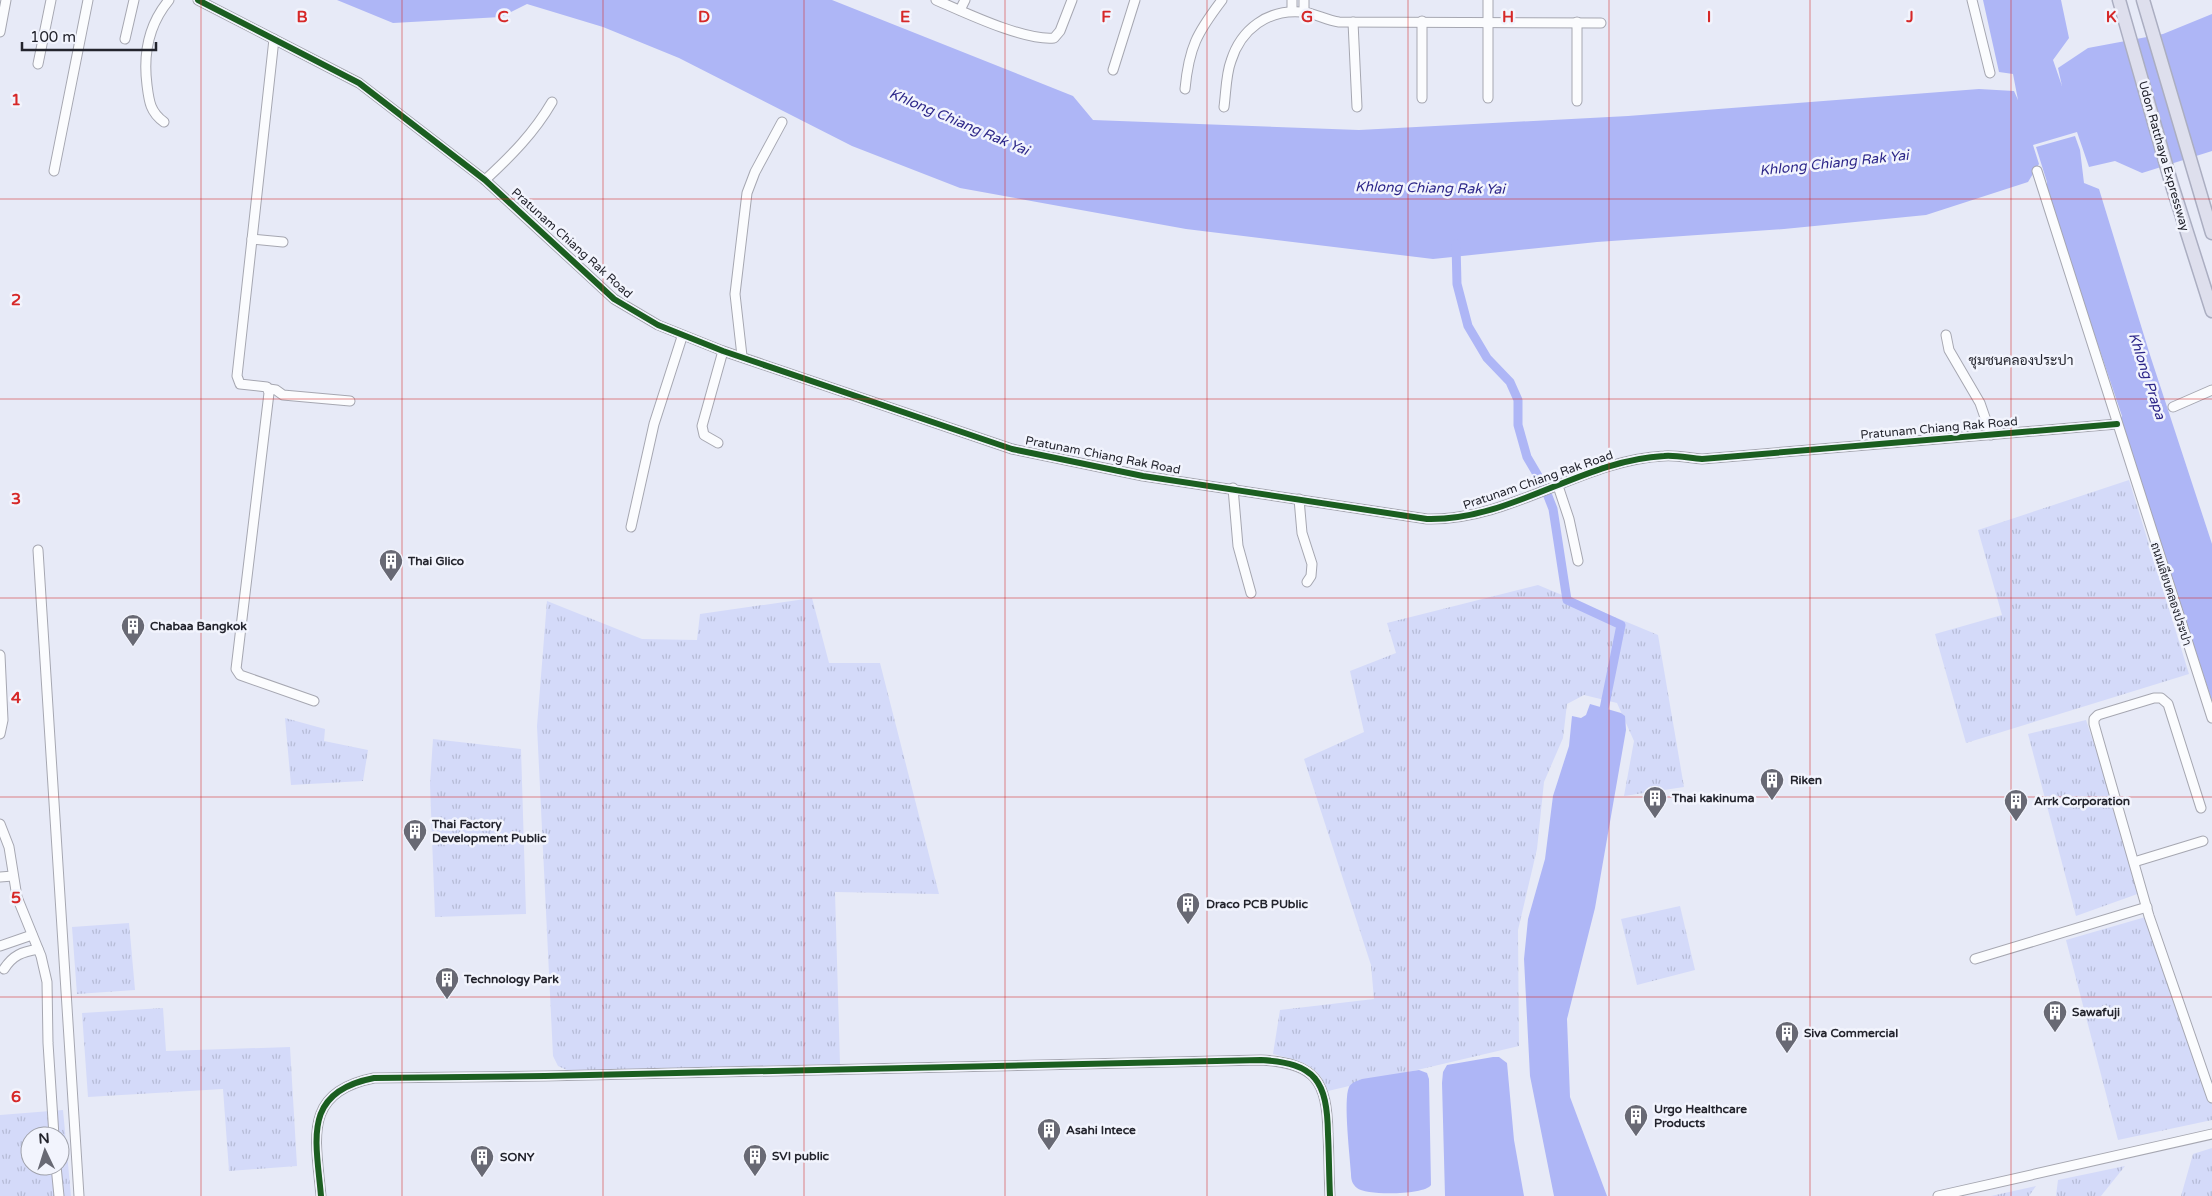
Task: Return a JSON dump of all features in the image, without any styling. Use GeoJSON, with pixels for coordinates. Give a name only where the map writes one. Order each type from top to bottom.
{"type":"FeatureCollection","features":[{"type":"Feature","properties":{"kind":"highway","name":"Udon Ratthaya Expressway"},"geometry":{"type":"LineString","coordinates":[[2119,0],[2171,182],[2212,311]]}},
{"type":"Feature","properties":{"kind":"highway","name":"Udon Ratthaya Expressway"},"geometry":{"type":"LineString","coordinates":[[2143,0],[2212,233]]}},
{"type":"Feature","properties":{"kind":"street"},"geometry":{"type":"LineString","coordinates":[[0,32],[6,0]]}},
{"type":"Feature","properties":{"kind":"street"},"geometry":{"type":"LineString","coordinates":[[38,64],[51,0]]}},
{"type":"Feature","properties":{"kind":"street"},"geometry":{"type":"LineString","coordinates":[[54,170],[88,0]]}},
{"type":"Feature","properties":{"kind":"street"},"geometry":{"type":"LineString","coordinates":[[125,39],[134,0]]}},
{"type":"Feature","properties":{"kind":"street"},"geometry":{"type":"LineString","coordinates":[[164,122],[151,110],[145,70],[149,39],[163,8],[169,0]]}},
{"type":"Feature","properties":{"kind":"street","name":"Pratunam Chiang Rak Road"},"geometry":{"type":"LineString","coordinates":[[198,0],[360,83],[485,180],[614,299],[638,315],[682,336],[723,351],[1012,449],[1143,476],[1233,488],[1427,519],[1448,520],[1468,516],[1536,494],[1626,462],[1665,456],[1702,459],[2117,424]]}},
{"type":"Feature","properties":{"kind":"street"},"geometry":{"type":"LineString","coordinates":[[936,0],[995,25],[1044,39],[1054,38],[1060,31],[1072,0]]}},
{"type":"Feature","properties":{"kind":"street"},"geometry":{"type":"LineString","coordinates":[[960,10],[965,0]]}},
{"type":"Feature","properties":{"kind":"street"},"geometry":{"type":"LineString","coordinates":[[1114,70],[1135,0]]}},
{"type":"Feature","properties":{"kind":"street"},"geometry":{"type":"LineString","coordinates":[[1186,89],[1187,68],[1200,29],[1222,0]]}},
{"type":"Feature","properties":{"kind":"street"},"geometry":{"type":"LineString","coordinates":[[1292,0],[1292,11]]}},
{"type":"Feature","properties":{"kind":"street"},"geometry":{"type":"LineString","coordinates":[[1304,0],[1304,12]]}},
{"type":"Feature","properties":{"kind":"street"},"geometry":{"type":"LineString","coordinates":[[1488,0],[1488,98]]}},
{"type":"Feature","properties":{"kind":"street"},"geometry":{"type":"LineString","coordinates":[[1972,0],[1990,73]]}},
{"type":"Feature","properties":{"kind":"street"},"geometry":{"type":"LineString","coordinates":[[1224,107],[1230,61],[1251,27],[1268,16],[1292,11],[1304,12],[1330,20],[1354,22],[1488,21],[1601,23]]}},
{"type":"Feature","properties":{"kind":"street"},"geometry":{"type":"LineString","coordinates":[[1422,21],[1422,98]]}},
{"type":"Feature","properties":{"kind":"street"},"geometry":{"type":"LineString","coordinates":[[1354,22],[1357,106]]}},
{"type":"Feature","properties":{"kind":"street"},"geometry":{"type":"LineString","coordinates":[[1577,22],[1577,101]]}},
{"type":"Feature","properties":{"kind":"street"},"geometry":{"type":"LineString","coordinates":[[274,39],[237,380],[240,384],[266,387],[276,390],[283,395],[350,401]]}},
{"type":"Feature","properties":{"kind":"street"},"geometry":{"type":"LineString","coordinates":[[485,180],[522,146],[539,125],[552,102]]}},
{"type":"Feature","properties":{"kind":"street"},"geometry":{"type":"LineString","coordinates":[[742,356],[735,294],[747,193],[755,172],[782,122]]}},
{"type":"Feature","properties":{"kind":"street","name":"ถนนเลียบคลองประปา"},"geometry":{"type":"LineString","coordinates":[[2037,171],[2212,718]]}},
{"type":"Feature","properties":{"kind":"street"},"geometry":{"type":"LineString","coordinates":[[252,239],[284,242]]}},
{"type":"Feature","properties":{"kind":"street"},"geometry":{"type":"LineString","coordinates":[[1946,334],[1949,350],[1980,403],[1991,434]]}},
{"type":"Feature","properties":{"kind":"street"},"geometry":{"type":"LineString","coordinates":[[631,527],[654,424],[682,336]]}},
{"type":"Feature","properties":{"kind":"street"},"geometry":{"type":"LineString","coordinates":[[718,443],[704,435],[702,426],[723,351]]}},
{"type":"Feature","properties":{"kind":"street"},"geometry":{"type":"LineString","coordinates":[[269,389],[236,669],[240,676],[314,701]]}},
{"type":"Feature","properties":{"kind":"street"},"geometry":{"type":"LineString","coordinates":[[2173,407],[2212,390]]}},
{"type":"Feature","properties":{"kind":"street"},"geometry":{"type":"LineString","coordinates":[[1556,487],[1569,520],[1578,562]]}},
{"type":"Feature","properties":{"kind":"street"},"geometry":{"type":"LineString","coordinates":[[1233,488],[1238,546],[1251,593]]}},
{"type":"Feature","properties":{"kind":"street"},"geometry":{"type":"LineString","coordinates":[[1299,499],[1302,533],[1312,564],[1311,576],[1307,582]]}},
{"type":"Feature","properties":{"kind":"street"},"geometry":{"type":"LineString","coordinates":[[38,550],[79,1196]]}},
{"type":"Feature","properties":{"kind":"street"},"geometry":{"type":"LineString","coordinates":[[0,655],[3,720],[0,734]]}},
{"type":"Feature","properties":{"kind":"street"},"geometry":{"type":"LineString","coordinates":[[2202,808],[2168,704],[2164,700],[2154,698],[2098,715],[2094,719],[2147,907],[2212,1098]]}},
{"type":"Feature","properties":{"kind":"street"},"geometry":{"type":"LineString","coordinates":[[0,824],[9,847],[17,897],[38,949],[47,982],[48,1043],[53,1126]]}},
{"type":"Feature","properties":{"kind":"street"},"geometry":{"type":"LineString","coordinates":[[2134,862],[2203,842]]}},
{"type":"Feature","properties":{"kind":"street"},"geometry":{"type":"LineString","coordinates":[[0,877],[13,876]]}},
{"type":"Feature","properties":{"kind":"street"},"geometry":{"type":"LineString","coordinates":[[1975,959],[2147,907]]}},
{"type":"Feature","properties":{"kind":"street"},"geometry":{"type":"LineString","coordinates":[[0,946],[32,935]]}},
{"type":"Feature","properties":{"kind":"street"},"geometry":{"type":"LineString","coordinates":[[4,969],[10,959],[17,954],[38,949]]}},
{"type":"Feature","properties":{"kind":"street"},"geometry":{"type":"LineString","coordinates":[[321,1196],[316,1130],[324,1108],[330,1098],[338,1091],[359,1081],[374,1078],[1280,1060],[1311,1075],[1323,1090],[1328,1110],[1330,1196]]}},
{"type":"Feature","properties":{"kind":"street"},"geometry":{"type":"LineString","coordinates":[[1938,1196],[2212,1134]]}},
{"type":"Feature","properties":{"kind":"street"},"geometry":{"type":"LineString","coordinates":[[57,1176],[58,1196]]}},
{"type":"Feature","properties":{"kind":"green space"},"geometry":{"type":"Polygon","coordinates":[[[2129,480],[2189,674],[1966,743],[1935,634],[2002,615],[1978,530],[2129,480]]]}},
{"type":"Feature","properties":{"kind":"green space"},"geometry":{"type":"Polygon","coordinates":[[[1538,585],[1658,635],[1684,787],[1624,796],[1634,741],[1617,703],[1584,695],[1567,704],[1563,738],[1544,782],[1537,849],[1518,930],[1519,1046],[1328,1091],[1319,1074],[1313,1069],[1300,1061],[1273,1054],[1280,1010],[1374,999],[1371,965],[1304,759],[1364,732],[1350,671],[1396,653],[1387,623],[1538,585]]]}},
{"type":"Feature","properties":{"kind":"green space"},"geometry":{"type":"Polygon","coordinates":[[[812,598],[829,663],[880,663],[939,894],[835,892],[840,1064],[569,1071],[558,1066],[553,1056],[537,726],[547,601],[642,639],[697,640],[700,614],[812,598]]]}},
{"type":"Feature","properties":{"kind":"green space"},"geometry":{"type":"Polygon","coordinates":[[[285,718],[325,729],[324,741],[368,750],[363,781],[291,785],[285,718]]]}},
{"type":"Feature","properties":{"kind":"green space"},"geometry":{"type":"Polygon","coordinates":[[[2086,720],[2143,892],[2076,916],[2028,734],[2086,720]]]}},
{"type":"Feature","properties":{"kind":"green space"},"geometry":{"type":"Polygon","coordinates":[[[433,739],[521,749],[526,914],[435,917],[430,784],[433,739]]]}},
{"type":"Feature","properties":{"kind":"green space"},"geometry":{"type":"Polygon","coordinates":[[[1680,906],[1695,970],[1637,985],[1621,919],[1680,906]]]}},
{"type":"Feature","properties":{"kind":"green space"},"geometry":{"type":"Polygon","coordinates":[[[2149,916],[2212,1098],[2212,1120],[2118,1140],[2066,940],[2149,916]]]}},
{"type":"Feature","properties":{"kind":"green space"},"geometry":{"type":"Polygon","coordinates":[[[129,923],[135,990],[77,994],[72,927],[129,923]]]}},
{"type":"Feature","properties":{"kind":"green space"},"geometry":{"type":"Polygon","coordinates":[[[163,1008],[166,1051],[290,1047],[297,1166],[229,1171],[223,1089],[88,1097],[82,1013],[163,1008]]]}},
{"type":"Feature","properties":{"kind":"green space"},"geometry":{"type":"Polygon","coordinates":[[[63,1110],[64,1126],[20,1126],[20,1176],[69,1176],[71,1196],[0,1196],[0,1115],[63,1110]]]}},
{"type":"Feature","properties":{"kind":"green space"},"geometry":{"type":"Polygon","coordinates":[[[2212,1148],[2212,1196],[2181,1196],[2193,1154],[2212,1148]]]}},
{"type":"Feature","properties":{"kind":"green space"},"geometry":{"type":"Polygon","coordinates":[[[2125,1166],[2101,1196],[2056,1196],[2058,1180],[2125,1166]]]}},
{"type":"Feature","properties":{"kind":"green space"},"geometry":{"type":"Polygon","coordinates":[[[2036,1186],[2029,1196],[1991,1196],[2036,1186]]]}},
{"type":"Feature","properties":{"kind":"water","name":"Khlong Chiang Rak Yai"},"geometry":{"type":"Polygon","coordinates":[[[337,0],[832,0],[1073,96],[1093,120],[1359,130],[1628,116],[1979,89],[2014,91],[2018,100],[2013,74],[1999,72],[1983,0],[2061,0],[2069,38],[2053,60],[2062,86],[2058,68],[2088,48],[2163,34],[2212,14],[2212,151],[2142,173],[2115,161],[2089,167],[2077,132],[2033,145],[2039,164],[2028,182],[1926,215],[1784,229],[1597,242],[1433,259],[1186,229],[960,188],[852,146],[679,58],[603,27],[527,4],[501,17],[393,23],[337,0]]]}},
{"type":"Feature","properties":{"kind":"water","name":"Khlong Prapa"},"geometry":{"type":"Polygon","coordinates":[[[2075,136],[2080,150],[2084,183],[2099,189],[2150,355],[2212,544],[2212,701],[2120,419],[2122,416],[2047,194],[2047,182],[2036,147],[2075,136]]]}},
{"type":"Feature","properties":{"kind":"water"},"geometry":{"type":"Polygon","coordinates":[[[1590,704],[1621,713],[1625,716],[1626,730],[1595,908],[1567,1019],[1570,1097],[1607,1196],[1554,1196],[1530,1076],[1524,959],[1528,919],[1545,859],[1553,796],[1569,746],[1572,716],[1581,718],[1586,715],[1590,704]]]}},
{"type":"Feature","properties":{"kind":"water"},"geometry":{"type":"Polygon","coordinates":[[[1499,1057],[1507,1063],[1514,1140],[1524,1196],[1445,1196],[1443,1072],[1447,1065],[1499,1057]]]}},
{"type":"Feature","properties":{"kind":"water"},"geometry":{"type":"Polygon","coordinates":[[[1419,1070],[1427,1073],[1429,1079],[1431,1185],[1418,1191],[1407,1192],[1383,1193],[1363,1191],[1354,1185],[1352,1180],[1347,1116],[1347,1094],[1349,1087],[1362,1079],[1419,1070]]]}},
{"type":"Feature","properties":{"kind":"waterway"},"geometry":{"type":"LineString","coordinates":[[1456,244],[1457,284],[1468,326],[1487,358],[1510,382],[1518,400],[1518,425],[1527,457],[1544,486],[1553,509],[1567,600],[1621,625],[1602,719]]}},
{"type":"Feature","properties":{"kind":"cycle path"},"geometry":{"type":"LineString","coordinates":[[198,0],[359,83],[485,180],[614,299],[658,325],[723,351],[1012,449],[1143,476],[1427,519],[1458,517],[1488,511],[1575,478],[1634,460],[1669,456],[1702,459],[2117,424]]}},
{"type":"Feature","properties":{"kind":"cycle path"},"geometry":{"type":"LineString","coordinates":[[321,1196],[317,1137],[319,1121],[324,1106],[335,1094],[351,1085],[374,1078],[1261,1060],[1295,1065],[1315,1078],[1321,1088],[1327,1116],[1330,1196]]}},
{"type":"Feature","properties":{"kind":"place","name":"Thai Glico"},"geometry":{"type":"Point","coordinates":[391,582]}},
{"type":"Feature","properties":{"kind":"place","name":"Chabaa Bangkok"},"geometry":{"type":"Point","coordinates":[133,647]}},
{"type":"Feature","properties":{"kind":"place","name":"Riken"},"geometry":{"type":"Point","coordinates":[1772,801]}},
{"type":"Feature","properties":{"kind":"place","name":"Thai kakinuma"},"geometry":{"type":"Point","coordinates":[1655,819]}},
{"type":"Feature","properties":{"kind":"place","name":"Arrk Corporation"},"geometry":{"type":"Point","coordinates":[2016,822]}},
{"type":"Feature","properties":{"kind":"place","name":"Thai Factory Development Public"},"geometry":{"type":"Point","coordinates":[415,852]}},
{"type":"Feature","properties":{"kind":"place","name":"Draco PCB PUblic"},"geometry":{"type":"Point","coordinates":[1188,925]}},
{"type":"Feature","properties":{"kind":"place","name":"Technology Park"},"geometry":{"type":"Point","coordinates":[447,1000]}},
{"type":"Feature","properties":{"kind":"place","name":"Sawafuji"},"geometry":{"type":"Point","coordinates":[2055,1033]}},
{"type":"Feature","properties":{"kind":"place","name":"Siva Commercial"},"geometry":{"type":"Point","coordinates":[1787,1054]}},
{"type":"Feature","properties":{"kind":"place","name":"Urgo Healthcare Products"},"geometry":{"type":"Point","coordinates":[1636,1137]}},
{"type":"Feature","properties":{"kind":"place","name":"Asahi Intece"},"geometry":{"type":"Point","coordinates":[1049,1151]}},
{"type":"Feature","properties":{"kind":"place","name":"SVI public"},"geometry":{"type":"Point","coordinates":[755,1177]}},
{"type":"Feature","properties":{"kind":"place","name":"SONY"},"geometry":{"type":"Point","coordinates":[482,1178]}},
{"type":"Feature","properties":{"kind":"district","name":"ชุมชนคลองประปา"},"geometry":{"type":"Point","coordinates":[2021,360]}}]}
